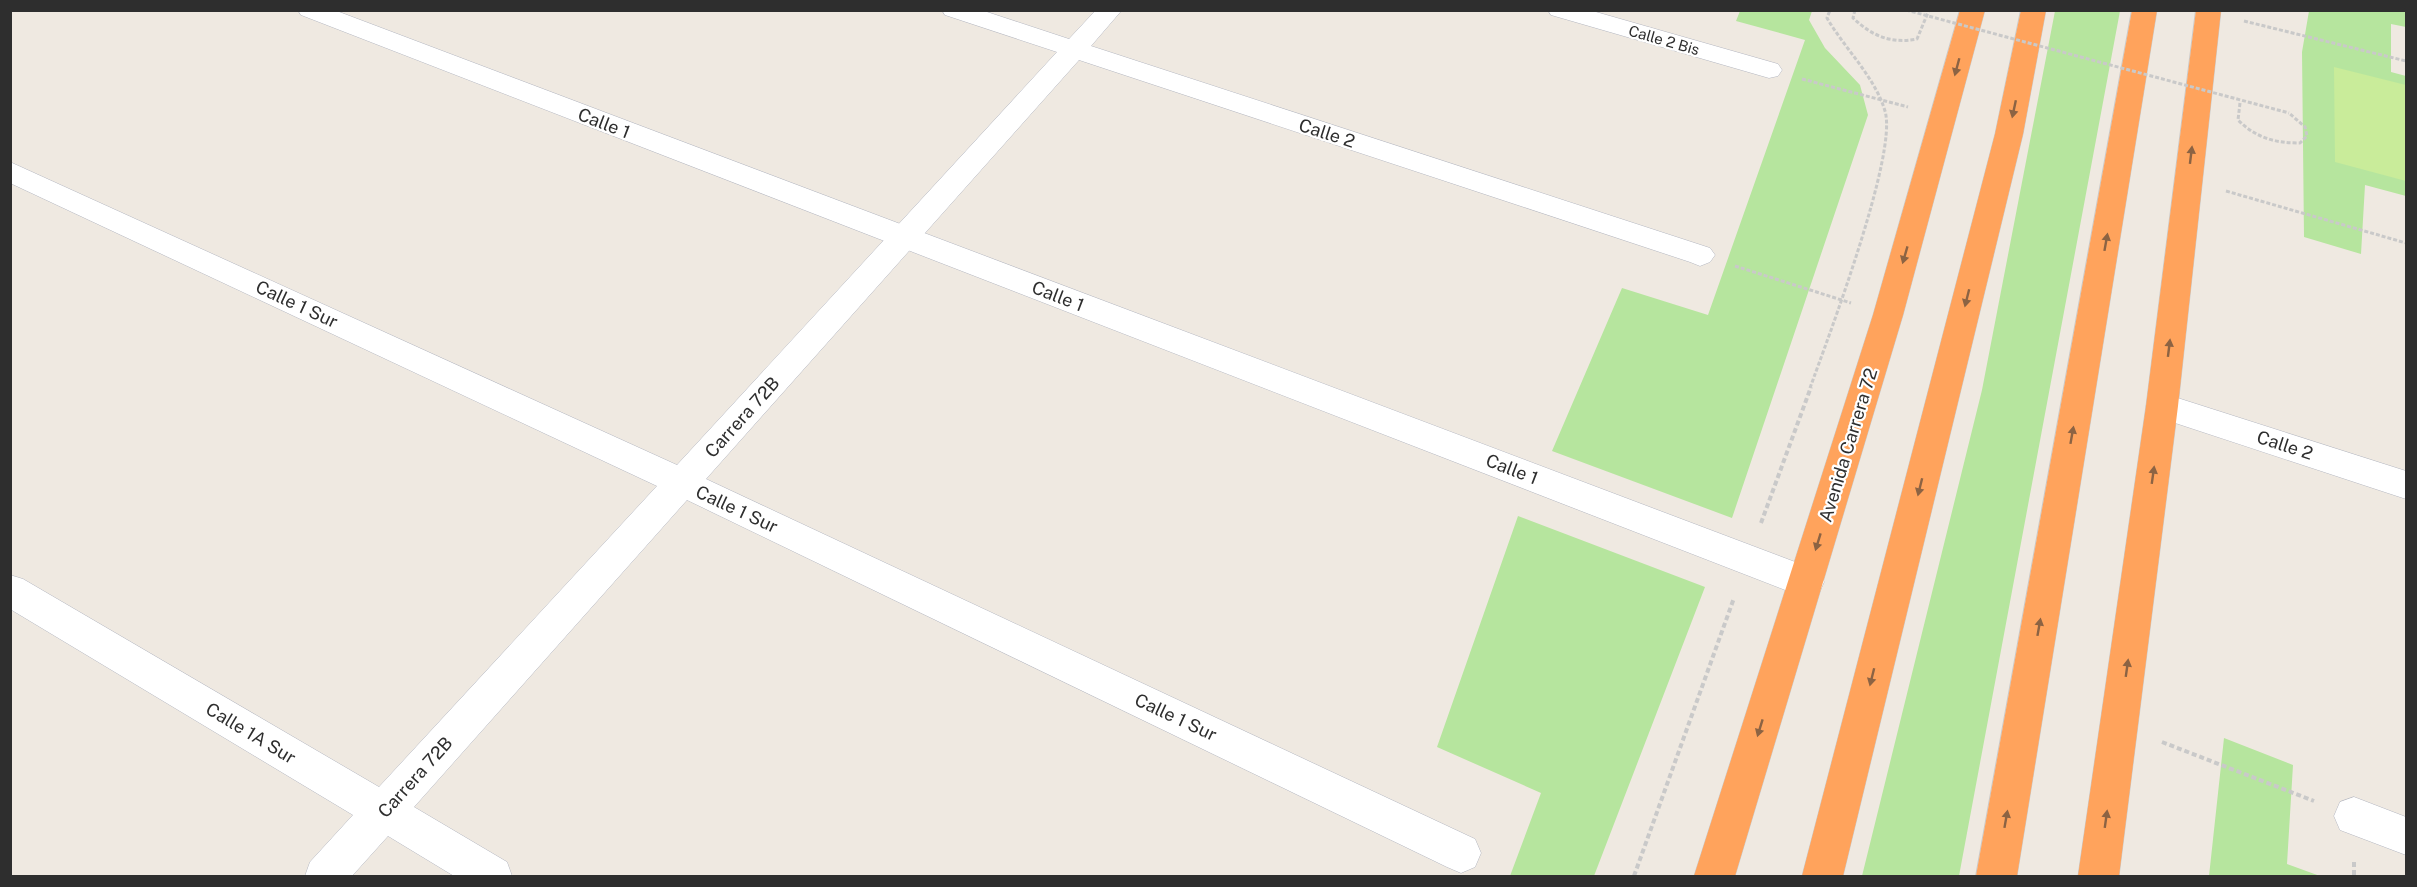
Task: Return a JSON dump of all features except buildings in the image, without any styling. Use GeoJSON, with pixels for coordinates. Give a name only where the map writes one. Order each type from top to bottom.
{"type":"FeatureCollection","features":[{"type":"Feature","properties":{"kind":"highway","name":"Avenida Carrera 72"},"geometry":{"type":"LineString","coordinates":[[1714,876],[1888,315],[1972,10]]}},
{"type":"Feature","properties":{"kind":"highway"},"geometry":{"type":"LineString","coordinates":[[1822,876],[2009,134],[2034,10]]}},
{"type":"Feature","properties":{"kind":"highway"},"geometry":{"type":"LineString","coordinates":[[1996,876],[2145,10]]}},
{"type":"Feature","properties":{"kind":"highway"},"geometry":{"type":"LineString","coordinates":[[2098,876],[2163,406],[2209,11]]}},
{"type":"Feature","properties":{"kind":"street","name":"Calle 1"},"geometry":{"type":"LineString","coordinates":[[309,10],[1806,582]]}},
{"type":"Feature","properties":{"kind":"street","name":"Calle 2"},"geometry":{"type":"LineString","coordinates":[[954,10],[1700,255]]}},
{"type":"Feature","properties":{"kind":"street","name":"Carrera 72B"},"geometry":{"type":"LineString","coordinates":[[325,876],[1110,10]]}},
{"type":"Feature","properties":{"kind":"street","name":"Calle 2 Bis"},"geometry":{"type":"LineString","coordinates":[[1560,10],[1769,70]]}},
{"type":"Feature","properties":{"kind":"street","name":"Calle 1 Sur"},"geometry":{"type":"LineString","coordinates":[[10,171],[683,483],[1461,853]]}},
{"type":"Feature","properties":{"kind":"street","name":"Calle 2"},"geometry":{"type":"LineString","coordinates":[[2163,406],[2406,485]]}},
{"type":"Feature","properties":{"kind":"street","name":"Calle 1A Sur"},"geometry":{"type":"LineString","coordinates":[[10,590],[492,876]]}},
{"type":"Feature","properties":{"kind":"street"},"geometry":{"type":"LineString","coordinates":[[2354,816],[2406,836]]}},
{"type":"Feature","properties":{"kind":"path"},"geometry":{"type":"LineString","coordinates":[[1634,876],[1841,300],[1885,147],[1889,125],[1882,101],[1837,37],[1827,18],[1830,10]]}},
{"type":"Feature","properties":{"kind":"path"},"geometry":{"type":"LineString","coordinates":[[1855,10],[1853,18],[1865,30],[1881,39],[1902,43],[1917,39],[1929,10]]}},
{"type":"Feature","properties":{"kind":"path"},"geometry":{"type":"LineString","coordinates":[[1906,10],[2289,113],[2305,127],[2307,136],[2301,143],[2283,143],[2258,138],[2238,120]]}},
{"type":"Feature","properties":{"kind":"path"},"geometry":{"type":"LineString","coordinates":[[2209,11],[2406,61]]}},
{"type":"Feature","properties":{"kind":"path"},"geometry":{"type":"LineString","coordinates":[[1769,70],[1944,117]]}},
{"type":"Feature","properties":{"kind":"path"},"geometry":{"type":"LineString","coordinates":[[2188,179],[2406,243]]}},
{"type":"Feature","properties":{"kind":"path"},"geometry":{"type":"LineString","coordinates":[[1700,255],[1888,315]]}},
{"type":"Feature","properties":{"kind":"path"},"geometry":{"type":"LineString","coordinates":[[2119,726],[2354,816]]}},
{"type":"Feature","properties":{"kind":"green space"},"geometry":{"type":"Polygon","coordinates":[[[1740,11],[1812,11],[1809,20],[1825,48],[1860,85],[1868,115],[1732,518],[1552,451],[1622,288],[1708,315],[1805,40],[1736,21],[1740,11]]]}},
{"type":"Feature","properties":{"kind":"green space"},"geometry":{"type":"Polygon","coordinates":[[[2055,11],[2120,11],[1959,876],[1862,876],[1982,390],[2055,11]]]}},
{"type":"Feature","properties":{"kind":"green space"},"geometry":{"type":"Polygon","coordinates":[[[2309,11],[2406,11],[2406,27],[2391,24],[2391,72],[2406,76],[2406,196],[2365,185],[2361,254],[2304,237],[2302,52],[2309,11]]]}},
{"type":"Feature","properties":{"kind":"green space"},"geometry":{"type":"Polygon","coordinates":[[[2334,67],[2406,85],[2406,181],[2335,162],[2334,67]]]}},
{"type":"Feature","properties":{"kind":"green space"},"geometry":{"type":"Polygon","coordinates":[[[1518,516],[1705,587],[1594,876],[1510,876],[1541,793],[1437,747],[1518,516]]]}},
{"type":"Feature","properties":{"kind":"green space"},"geometry":{"type":"Polygon","coordinates":[[[2224,738],[2293,765],[2287,864],[2320,876],[2209,876],[2224,738]]]}}]}
